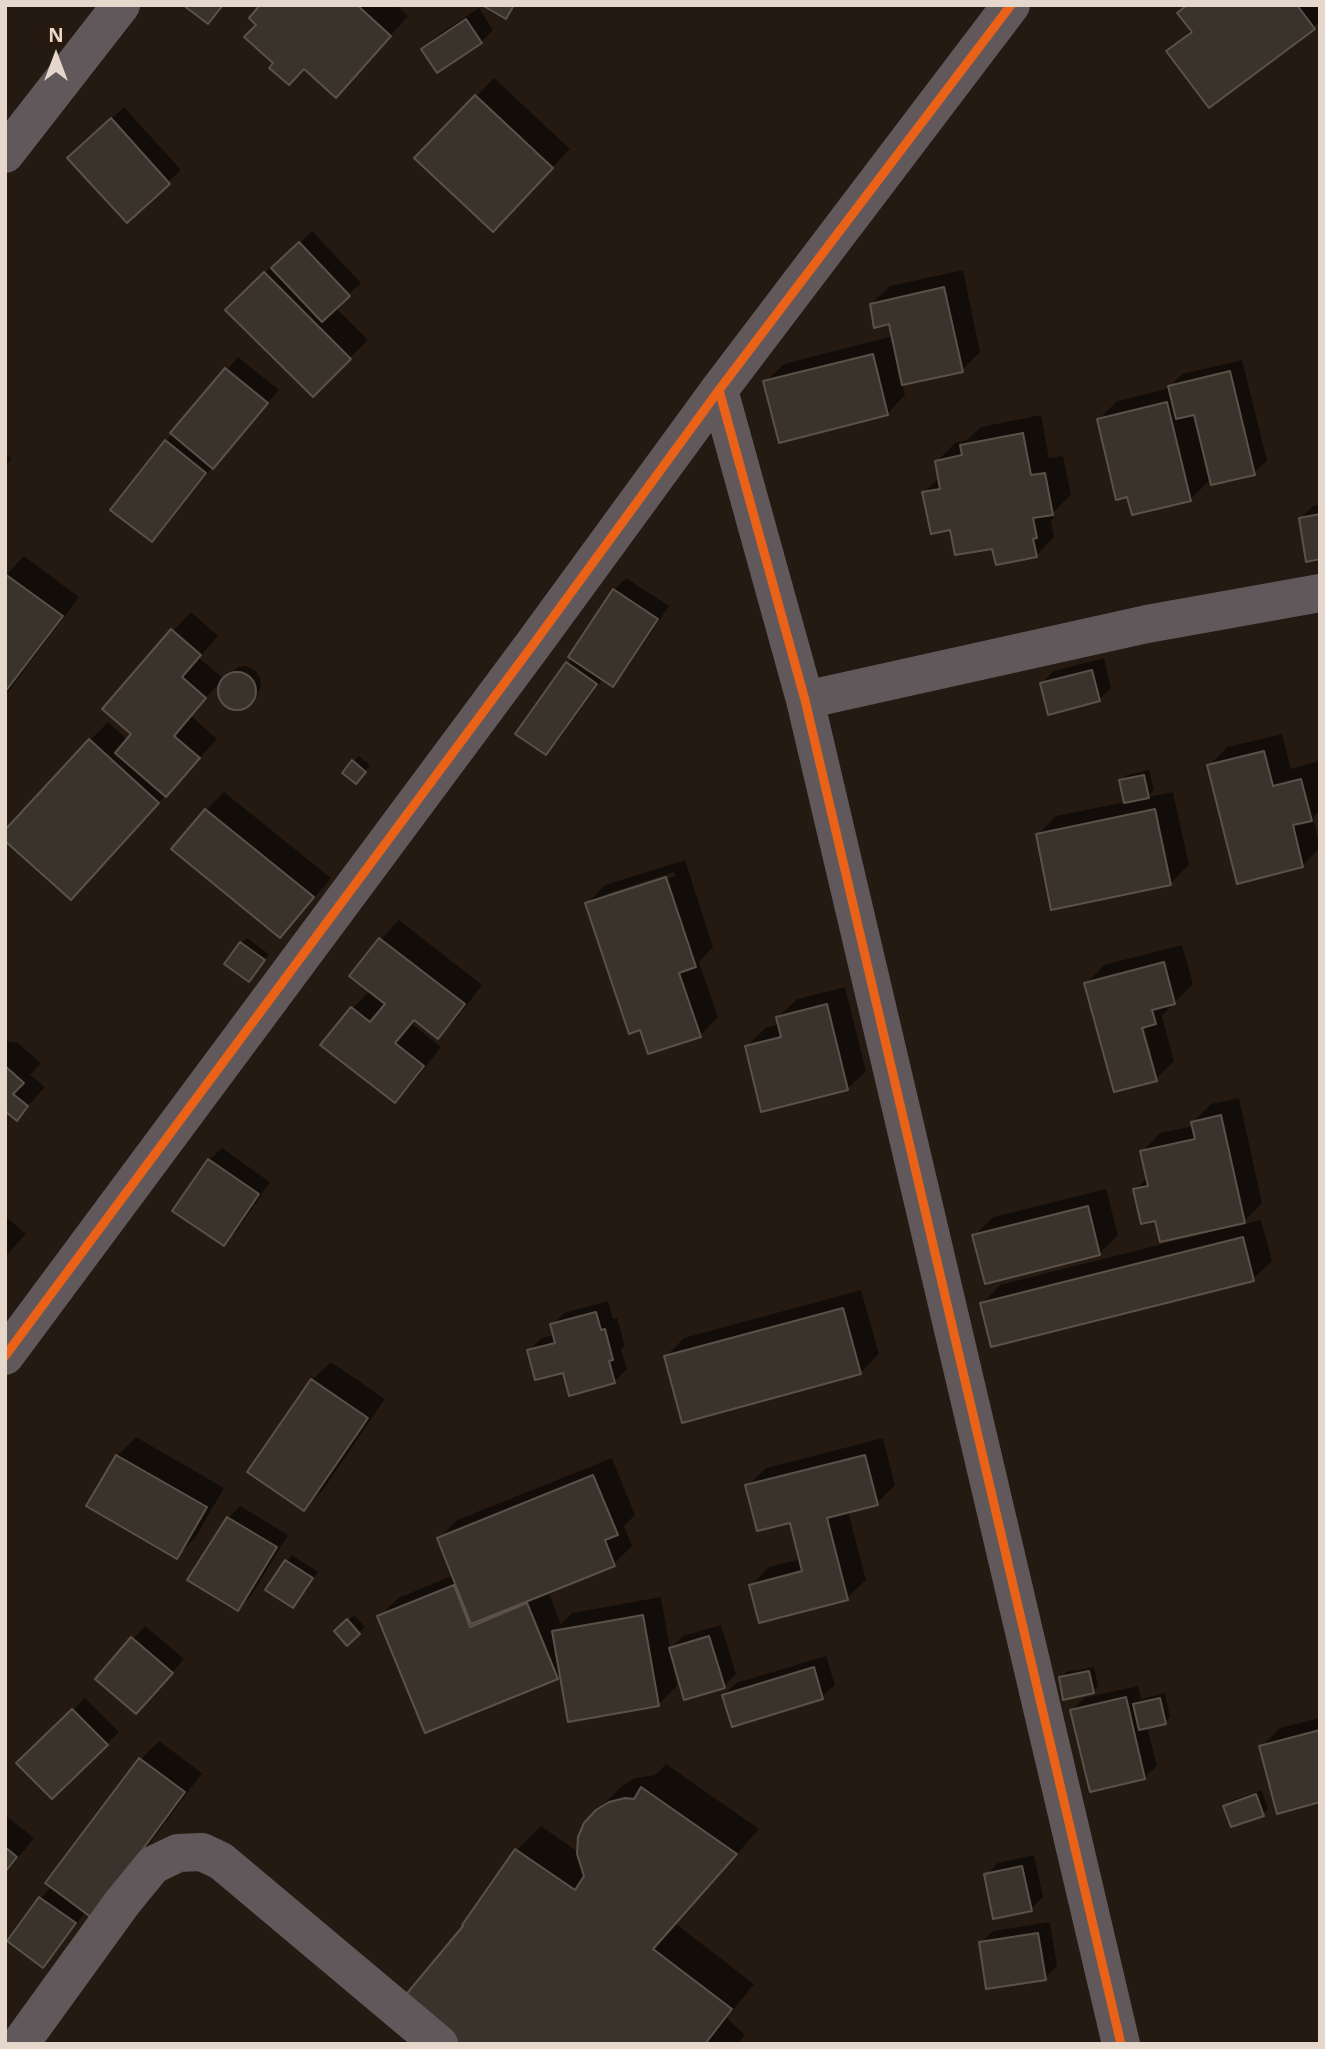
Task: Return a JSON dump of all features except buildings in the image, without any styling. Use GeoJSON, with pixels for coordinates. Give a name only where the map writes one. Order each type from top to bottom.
{"type":"FeatureCollection","features":[{"type":"Feature","properties":{"kind":"street"},"geometry":{"type":"LineString","coordinates":[[5,154],[121,5]]}},
{"type":"Feature","properties":{"kind":"street"},"geometry":{"type":"LineString","coordinates":[[5,1356],[719,390],[1011,5]]}},
{"type":"Feature","properties":{"kind":"street"},"geometry":{"type":"LineString","coordinates":[[719,390],[805,700],[1121,2044]]}},
{"type":"Feature","properties":{"kind":"street"},"geometry":{"type":"LineString","coordinates":[[805,700],[1147,624],[1320,593]]}},
{"type":"Feature","properties":{"kind":"street"},"geometry":{"type":"LineString","coordinates":[[20,2044],[122,1903],[153,1865],[178,1853],[202,1852],[221,1861],[439,2044]]}},
{"type":"Feature","properties":{"kind":"cycle path"},"geometry":{"type":"LineString","coordinates":[[5,1356],[719,390],[1011,5]]}},
{"type":"Feature","properties":{"kind":"cycle path"},"geometry":{"type":"LineString","coordinates":[[719,390],[805,700],[1121,2044]]}}]}
